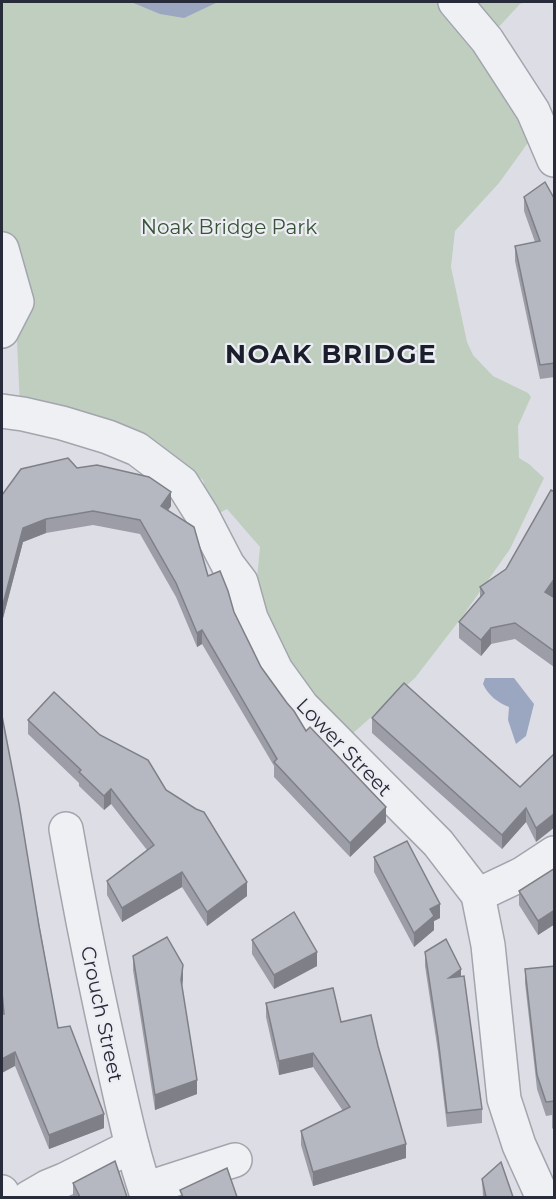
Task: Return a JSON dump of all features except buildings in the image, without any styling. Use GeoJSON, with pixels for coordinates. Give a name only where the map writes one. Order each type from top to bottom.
{"type":"FeatureCollection","features":[{"type":"Feature","properties":{"kind":"street"},"geometry":{"type":"LineString","coordinates":[[455,2],[487,40],[528,103],[555,160]]}},
{"type":"Feature","properties":{"kind":"street"},"geometry":{"type":"LineString","coordinates":[[2,249],[17,302],[2,331]]}},
{"type":"Feature","properties":{"kind":"street","name":"Lower Street"},"geometry":{"type":"LineString","coordinates":[[2,411],[62,423],[108,437],[138,449],[182,483],[228,565],[241,582],[250,618],[276,670],[302,706],[438,843],[477,895],[488,945],[504,1099],[519,1145],[543,1197]]}},
{"type":"Feature","properties":{"kind":"street","name":"Crouch Street"},"geometry":{"type":"LineString","coordinates":[[66,829],[83,926],[132,1146],[146,1193]]}},
{"type":"Feature","properties":{"kind":"street"},"geometry":{"type":"LineString","coordinates":[[477,895],[522,874],[555,853]]}},
{"type":"Feature","properties":{"kind":"street"},"geometry":{"type":"LineString","coordinates":[[28,1197],[132,1146]]}},
{"type":"Feature","properties":{"kind":"street"},"geometry":{"type":"LineString","coordinates":[[146,1193],[235,1161]]}},
{"type":"Feature","properties":{"kind":"street"},"geometry":{"type":"LineString","coordinates":[[2,1192],[4,1197]]}},
{"type":"Feature","properties":{"kind":"green space","name":"Noak Bridge Park"},"geometry":{"type":"Polygon","coordinates":[[[2,2],[526,2],[520,4],[483,44],[530,140],[499,183],[455,231],[451,267],[467,342],[473,355],[493,376],[528,393],[531,397],[518,426],[519,458],[544,478],[510,549],[462,617],[415,678],[351,735],[297,685],[255,599],[260,547],[227,509],[212,517],[203,480],[139,435],[20,407],[15,297],[2,249],[2,2]]]}},
{"type":"Feature","properties":{"kind":"water"},"geometry":{"type":"Polygon","coordinates":[[[131,2],[218,2],[184,18],[160,14],[131,2]]]}},
{"type":"Feature","properties":{"kind":"water"},"geometry":{"type":"Polygon","coordinates":[[[485,678],[514,678],[534,704],[526,736],[516,744],[508,720],[509,707],[497,701],[488,692],[483,684],[485,678]]]}},
{"type":"Feature","properties":{"kind":"district","name":"NOAK BRIDGE"},"geometry":{"type":"Point","coordinates":[331,354]}}]}
